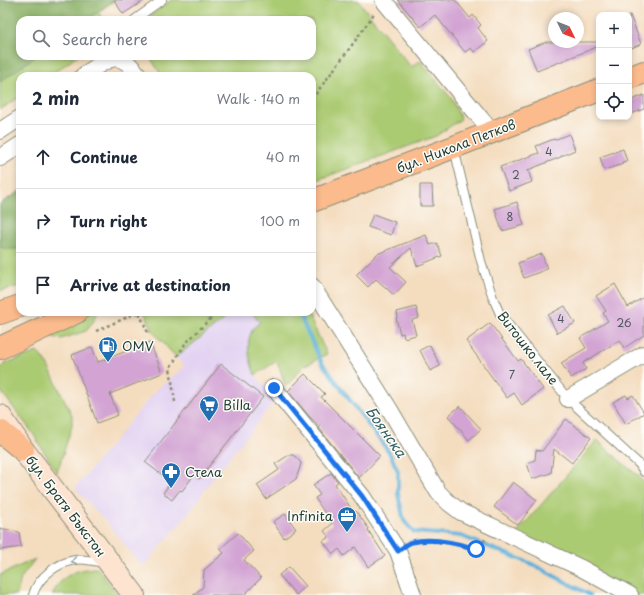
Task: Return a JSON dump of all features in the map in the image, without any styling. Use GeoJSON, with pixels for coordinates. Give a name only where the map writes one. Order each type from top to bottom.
{"type":"FeatureCollection","features":[{"type":"Feature","properties":{"kind":"highway"},"geometry":{"type":"LineString","coordinates":[[632,77],[644,72]]}},
{"type":"Feature","properties":{"kind":"highway","name":"бул. Никола Петков"},"geometry":{"type":"LineString","coordinates":[[316,199],[596,91]]}},
{"type":"Feature","properties":{"kind":"highway"},"geometry":{"type":"LineString","coordinates":[[0,313],[16,307]]}},
{"type":"Feature","properties":{"kind":"highway"},"geometry":{"type":"LineString","coordinates":[[0,348],[68,316]]}},
{"type":"Feature","properties":{"kind":"highway"},"geometry":{"type":"LineString","coordinates":[[0,431],[23,450]]}},
{"type":"Feature","properties":{"kind":"street"},"geometry":{"type":"LineString","coordinates":[[381,3],[492,132]]}},
{"type":"Feature","properties":{"kind":"street"},"geometry":{"type":"LineString","coordinates":[[89,72],[106,60]]}},
{"type":"Feature","properties":{"kind":"street"},"geometry":{"type":"LineString","coordinates":[[124,60],[126,61],[132,72]]}},
{"type":"Feature","properties":{"kind":"street"},"geometry":{"type":"LineString","coordinates":[[0,131],[16,120]]}},
{"type":"Feature","properties":{"kind":"street"},"geometry":{"type":"LineString","coordinates":[[0,158],[16,148]]}},
{"type":"Feature","properties":{"kind":"street"},"geometry":{"type":"LineString","coordinates":[[316,292],[390,410],[438,492],[449,503],[461,512],[581,568],[630,595]]}},
{"type":"Feature","properties":{"kind":"street"},"geometry":{"type":"LineString","coordinates":[[568,399],[644,354]]}},
{"type":"Feature","properties":{"kind":"street"},"geometry":{"type":"LineString","coordinates":[[274,388],[362,496],[398,551],[413,595]]}},
{"type":"Feature","properties":{"kind":"street","name":"бул. Братя Бъкстон"},"geometry":{"type":"LineString","coordinates":[[0,416],[23,450],[134,595]]}},
{"type":"Feature","properties":{"kind":"lane"},"geometry":{"type":"LineString","coordinates":[[140,16],[162,0]]}},
{"type":"Feature","properties":{"kind":"lane","name":"Витошко лале"},"geometry":{"type":"LineString","coordinates":[[454,147],[481,261],[500,314],[568,399],[639,464],[644,472]]}},
{"type":"Feature","properties":{"kind":"lane"},"geometry":{"type":"LineString","coordinates":[[33,595],[44,576],[59,565],[76,560],[94,560],[112,566]]}},
{"type":"Feature","properties":{"kind":"path"},"geometry":{"type":"LineString","coordinates":[[316,94],[381,3]]}},
{"type":"Feature","properties":{"kind":"path"},"geometry":{"type":"LineString","coordinates":[[96,331],[130,316]]}},
{"type":"Feature","properties":{"kind":"path"},"geometry":{"type":"LineString","coordinates":[[141,316],[148,333]]}},
{"type":"Feature","properties":{"kind":"path"},"geometry":{"type":"LineString","coordinates":[[175,402],[170,368],[185,344],[213,316]]}},
{"type":"Feature","properties":{"kind":"path"},"geometry":{"type":"LineString","coordinates":[[398,551],[411,542],[430,541],[459,544],[476,549]]}},
{"type":"Feature","properties":{"kind":"shaded area"},"geometry":{"type":"Polygon","coordinates":[[[228,316],[255,316],[260,322],[253,330],[248,352],[255,375],[276,399],[205,489],[192,509],[143,567],[108,524],[75,488],[158,388],[185,367],[176,357],[228,316]]]}},
{"type":"Feature","properties":{"kind":"green space"},"geometry":{"type":"Polygon","coordinates":[[[0,0],[115,0],[98,12],[101,16],[16,16],[16,60],[72,60],[55,72],[16,72],[16,99],[0,110],[0,0]]]}},
{"type":"Feature","properties":{"kind":"green space"},"geometry":{"type":"Polygon","coordinates":[[[0,0],[115,0],[92,16],[16,16],[16,60],[30,60],[0,82],[0,0]]]}},
{"type":"Feature","properties":{"kind":"green space"},"geometry":{"type":"Polygon","coordinates":[[[171,0],[358,0],[411,67],[420,61],[451,98],[461,119],[436,136],[316,180],[316,72],[159,72],[152,60],[316,60],[316,16],[150,16],[171,0]]]}},
{"type":"Feature","properties":{"kind":"green space"},"geometry":{"type":"Polygon","coordinates":[[[16,194],[16,287],[0,291],[0,204],[16,194]]]}},
{"type":"Feature","properties":{"kind":"green space"},"geometry":{"type":"Polygon","coordinates":[[[16,194],[16,249],[0,247],[0,204],[16,194]]]}},
{"type":"Feature","properties":{"kind":"green space"},"geometry":{"type":"Polygon","coordinates":[[[82,316],[96,316],[86,331],[61,339],[45,335],[82,316]]]}},
{"type":"Feature","properties":{"kind":"green space"},"geometry":{"type":"Polygon","coordinates":[[[146,316],[228,316],[176,357],[154,333],[146,316]]]}},
{"type":"Feature","properties":{"kind":"green space"},"geometry":{"type":"Polygon","coordinates":[[[255,316],[309,316],[327,354],[304,366],[286,386],[277,361],[255,375],[251,364],[248,346],[253,329],[260,322],[255,316]]]}},
{"type":"Feature","properties":{"kind":"green space"},"geometry":{"type":"Polygon","coordinates":[[[37,352],[45,360],[72,415],[72,426],[57,473],[32,432],[0,390],[0,369],[4,364],[37,352]]]}},
{"type":"Feature","properties":{"kind":"green space"},"geometry":{"type":"Polygon","coordinates":[[[597,440],[640,477],[644,483],[644,595],[635,595],[515,535],[597,440]]]}},
{"type":"Feature","properties":{"kind":"green space"},"geometry":{"type":"Polygon","coordinates":[[[35,559],[21,578],[17,595],[0,595],[0,575],[35,559]]]}},
{"type":"Feature","properties":{"kind":"green space"},"geometry":{"type":"Polygon","coordinates":[[[96,568],[118,595],[52,595],[64,578],[75,572],[96,568]]]}},
{"type":"Feature","properties":{"kind":"building"},"geometry":{"type":"Polygon","coordinates":[[[114,0],[145,0],[123,14],[114,0]]]}},
{"type":"Feature","properties":{"kind":"building"},"geometry":{"type":"Polygon","coordinates":[[[398,0],[455,0],[470,18],[473,15],[481,25],[478,28],[488,41],[474,52],[471,48],[465,52],[435,15],[420,27],[398,0]]]}},
{"type":"Feature","properties":{"kind":"building"},"geometry":{"type":"Polygon","coordinates":[[[632,20],[641,44],[632,48],[632,20]]]}},
{"type":"Feature","properties":{"kind":"building"},"geometry":{"type":"Polygon","coordinates":[[[546,42],[548,42],[548,48],[584,48],[584,42],[596,42],[596,47],[537,71],[528,49],[546,42]]]}},
{"type":"Feature","properties":{"kind":"building"},"geometry":{"type":"Polygon","coordinates":[[[644,95],[644,109],[632,114],[632,100],[644,95]]]}},
{"type":"Feature","properties":{"kind":"building"},"geometry":{"type":"Polygon","coordinates":[[[569,134],[575,150],[528,170],[532,182],[509,191],[500,167],[539,153],[536,146],[569,134]]]}},
{"type":"Feature","properties":{"kind":"building"},"geometry":{"type":"Polygon","coordinates":[[[623,149],[627,161],[622,162],[623,164],[604,170],[600,157],[623,149]]]}},
{"type":"Feature","properties":{"kind":"building"},"geometry":{"type":"Polygon","coordinates":[[[420,185],[432,185],[433,206],[420,206],[420,185]]]}},
{"type":"Feature","properties":{"kind":"building"},"geometry":{"type":"Polygon","coordinates":[[[517,202],[524,225],[502,231],[495,209],[517,202]]]}},
{"type":"Feature","properties":{"kind":"building"},"geometry":{"type":"Polygon","coordinates":[[[373,214],[395,222],[391,235],[368,227],[373,214]]]}},
{"type":"Feature","properties":{"kind":"building"},"geometry":{"type":"Polygon","coordinates":[[[426,235],[430,245],[437,243],[442,256],[417,266],[411,248],[390,267],[406,282],[394,295],[376,279],[368,287],[356,275],[377,254],[426,235]]]}},
{"type":"Feature","properties":{"kind":"building"},"geometry":{"type":"Polygon","coordinates":[[[542,254],[547,269],[524,278],[518,263],[542,254]]]}},
{"type":"Feature","properties":{"kind":"building"},"geometry":{"type":"Polygon","coordinates":[[[615,284],[628,307],[644,297],[644,335],[624,348],[620,340],[583,363],[586,369],[571,378],[561,363],[586,348],[580,338],[608,321],[603,313],[606,311],[596,296],[615,284]]]}},
{"type":"Feature","properties":{"kind":"building"},"geometry":{"type":"Polygon","coordinates":[[[565,306],[575,323],[557,333],[548,315],[565,306]]]}},
{"type":"Feature","properties":{"kind":"building"},"geometry":{"type":"Polygon","coordinates":[[[416,307],[419,318],[412,320],[416,335],[404,338],[403,333],[400,334],[396,318],[398,317],[397,312],[416,307]]]}},
{"type":"Feature","properties":{"kind":"building"},"geometry":{"type":"Polygon","coordinates":[[[490,323],[518,361],[521,359],[543,389],[522,405],[514,393],[507,398],[466,341],[490,323]]]}},
{"type":"Feature","properties":{"kind":"building"},"geometry":{"type":"Polygon","coordinates":[[[150,342],[162,373],[110,394],[118,415],[97,423],[72,355],[92,347],[98,362],[150,342]]]}},
{"type":"Feature","properties":{"kind":"building"},"geometry":{"type":"Polygon","coordinates":[[[430,345],[440,366],[430,371],[420,350],[430,345]]]}},
{"type":"Feature","properties":{"kind":"building","name":"Billa"},"geometry":{"type":"Polygon","coordinates":[[[221,364],[263,397],[199,479],[194,475],[182,491],[180,490],[172,500],[163,493],[171,482],[145,462],[221,364]]]}},
{"type":"Feature","properties":{"kind":"building"},"geometry":{"type":"Polygon","coordinates":[[[305,374],[325,394],[321,397],[380,456],[359,478],[319,428],[320,427],[288,391],[305,374]]]}},
{"type":"Feature","properties":{"kind":"building"},"geometry":{"type":"Polygon","coordinates":[[[626,395],[628,398],[633,395],[644,413],[626,424],[613,402],[626,395]]]}},
{"type":"Feature","properties":{"kind":"building"},"geometry":{"type":"Polygon","coordinates":[[[460,406],[481,429],[469,440],[448,416],[460,406]]]}},
{"type":"Feature","properties":{"kind":"building"},"geometry":{"type":"Polygon","coordinates":[[[566,419],[591,438],[572,463],[554,449],[551,473],[532,479],[527,463],[535,460],[536,450],[542,451],[566,419]]]}},
{"type":"Feature","properties":{"kind":"building"},"geometry":{"type":"Polygon","coordinates":[[[289,455],[296,457],[301,463],[296,479],[266,499],[257,485],[279,470],[275,464],[289,455]]]}},
{"type":"Feature","properties":{"kind":"building"},"geometry":{"type":"Polygon","coordinates":[[[331,473],[338,482],[335,484],[354,513],[356,511],[369,529],[368,530],[385,556],[368,567],[355,547],[344,556],[339,549],[333,554],[323,541],[329,537],[324,531],[332,524],[315,498],[320,495],[313,485],[331,473]]]}},
{"type":"Feature","properties":{"kind":"building"},"geometry":{"type":"Polygon","coordinates":[[[513,482],[537,500],[518,525],[494,507],[513,482]]]}},
{"type":"Feature","properties":{"kind":"building"},"geometry":{"type":"Polygon","coordinates":[[[285,514],[296,529],[284,538],[273,522],[285,514]]]}},
{"type":"Feature","properties":{"kind":"building"},"geometry":{"type":"Polygon","coordinates":[[[0,528],[19,532],[21,547],[0,550],[0,528]]]}},
{"type":"Feature","properties":{"kind":"building"},"geometry":{"type":"Polygon","coordinates":[[[238,533],[254,551],[244,560],[261,578],[244,595],[193,595],[203,587],[204,570],[224,553],[220,549],[238,533]]]}},
{"type":"Feature","properties":{"kind":"building"},"geometry":{"type":"Polygon","coordinates":[[[289,567],[306,586],[296,595],[279,575],[289,567]]]}},
{"type":"Feature","properties":{"kind":"waterway","name":"Боянска"},"geometry":{"type":"LineString","coordinates":[[300,316],[322,363],[389,452],[398,471],[398,494],[404,521],[414,532],[461,536],[530,563],[590,595]]}},
{"type":"Feature","properties":{"kind":"place","name":"OMV"},"geometry":{"type":"Point","coordinates":[108,363]}},
{"type":"Feature","properties":{"kind":"place","name":"Billa"},"geometry":{"type":"Point","coordinates":[209,422]}},
{"type":"Feature","properties":{"kind":"place","name":"Стела"},"geometry":{"type":"Point","coordinates":[171,489]}},
{"type":"Feature","properties":{"kind":"place","name":"Infinita"},"geometry":{"type":"Point","coordinates":[347,533]}},
{"type":"Feature","properties":{"kind":"route"},"geometry":{"type":"LineString","coordinates":[[274,388],[362,496],[398,551],[411,542],[430,541],[459,544],[476,549]]}}]}
